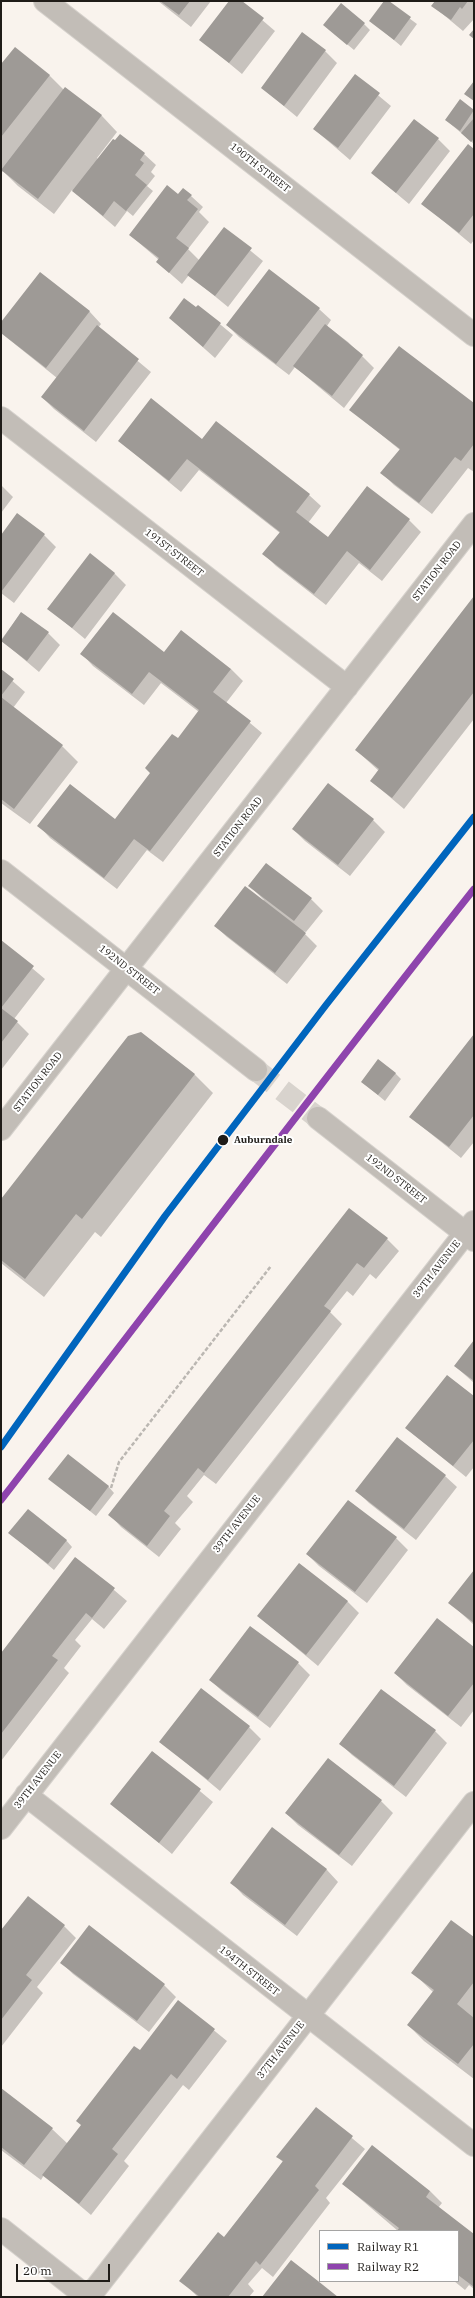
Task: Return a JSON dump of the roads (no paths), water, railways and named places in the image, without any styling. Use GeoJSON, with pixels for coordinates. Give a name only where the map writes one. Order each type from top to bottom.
{"type":"FeatureCollection","features":[{"type":"Feature","properties":{"kind":"street","name":"190TH STREET"},"geometry":{"type":"LineString","coordinates":[[46,1],[474,335]]}},
{"type":"Feature","properties":{"kind":"street","name":"191ST STREET"},"geometry":{"type":"LineString","coordinates":[[1,418],[347,687]]}},
{"type":"Feature","properties":{"kind":"street","name":"STATION ROAD"},"geometry":{"type":"LineString","coordinates":[[1,1129],[474,524]]}},
{"type":"Feature","properties":{"kind":"street","name":"192ND STREET"},"geometry":{"type":"LineString","coordinates":[[1,871],[256,1070]]}},
{"type":"Feature","properties":{"kind":"street","name":"192ND STREET"},"geometry":{"type":"LineString","coordinates":[[318,1118],[471,1232]]}},
{"type":"Feature","properties":{"kind":"street","name":"39TH AVENUE"},"geometry":{"type":"LineString","coordinates":[[1,1828],[471,1232]]}},
{"type":"Feature","properties":{"kind":"street","name":"194TH STREET"},"geometry":{"type":"LineString","coordinates":[[26,1795],[474,2145]]}},
{"type":"Feature","properties":{"kind":"street","name":"37TH AVENUE"},"geometry":{"type":"LineString","coordinates":[[88,2297],[474,1803]]}},
{"type":"Feature","properties":{"kind":"street"},"geometry":{"type":"LineString","coordinates":[[1,2229],[88,2297]]}},
{"type":"Feature","properties":{"kind":"tunnel"},"geometry":{"type":"LineString","coordinates":[[256,1070],[318,1118]]}},
{"type":"Feature","properties":{"kind":"rail line","name":"R1"},"geometry":{"type":"LineString","coordinates":[[1,1447],[165,1216],[326,1005],[474,817]]}},
{"type":"Feature","properties":{"kind":"rail line","name":"R2"},"geometry":{"type":"LineString","coordinates":[[1,1500],[474,889]]}},
{"type":"Feature","properties":{"kind":"place","name":"Auburndale"},"geometry":{"type":"Point","coordinates":[223,1140]}}]}
